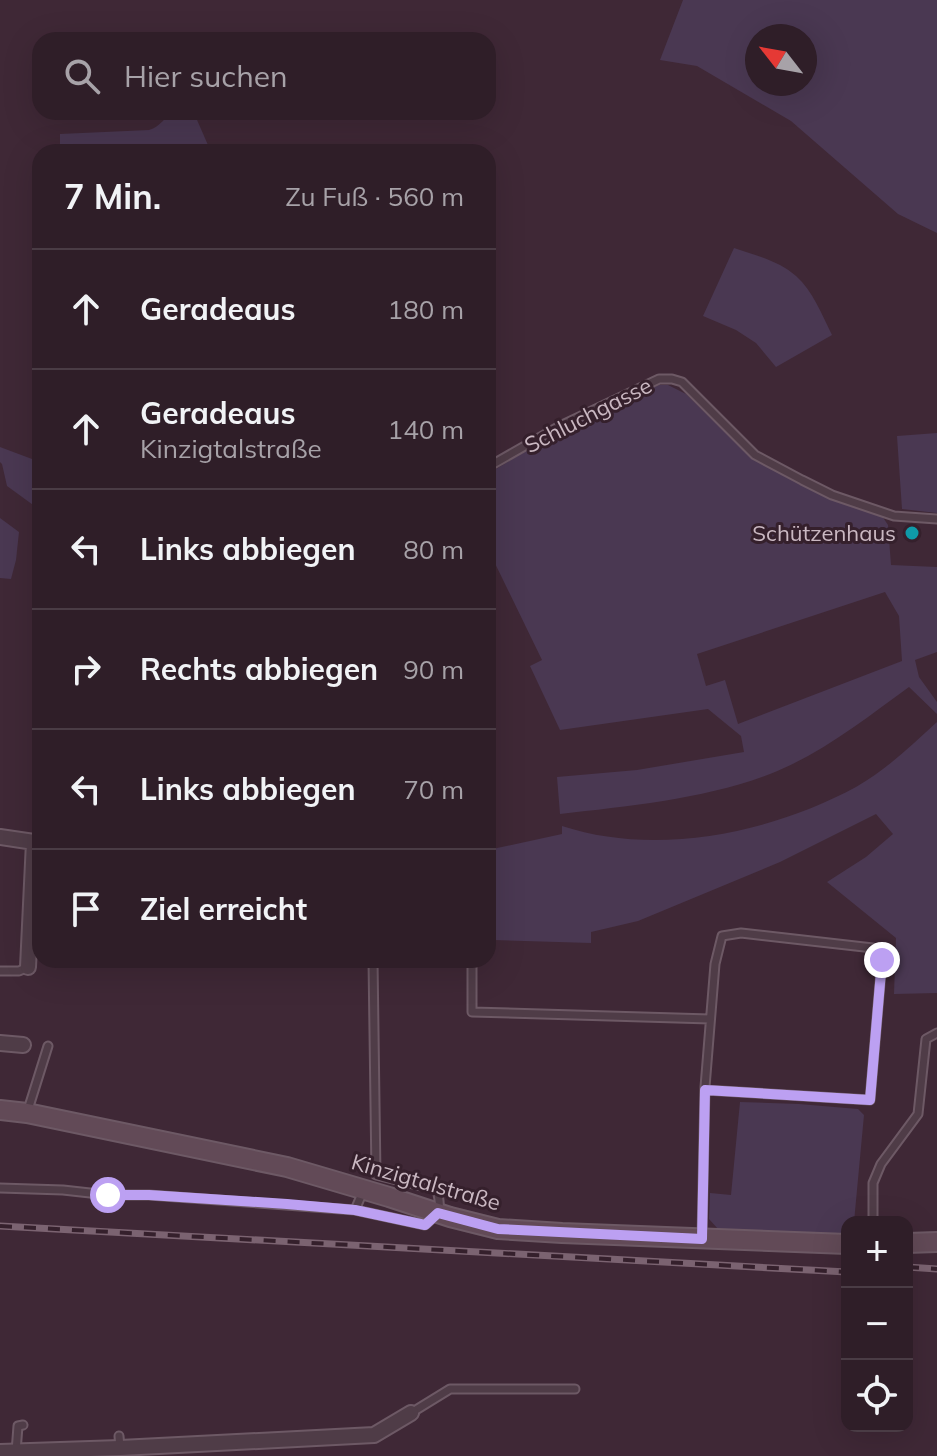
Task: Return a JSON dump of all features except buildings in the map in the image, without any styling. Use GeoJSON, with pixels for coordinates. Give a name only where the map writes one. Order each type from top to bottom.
{"type":"FeatureCollection","features":[{"type":"Feature","properties":{"kind":"main road","name":"Kinzigtalstraße"},"geometry":{"type":"LineString","coordinates":[[0,1110],[287,1167],[498,1229],[841,1244]]}},
{"type":"Feature","properties":{"kind":"main road"},"geometry":{"type":"LineString","coordinates":[[913,1243],[937,1242]]}},
{"type":"Feature","properties":{"kind":"street"},"geometry":{"type":"LineString","coordinates":[[0,837],[32,841]]}},
{"type":"Feature","properties":{"kind":"street"},"geometry":{"type":"LineString","coordinates":[[28,967],[32,911]]}},
{"type":"Feature","properties":{"kind":"street"},"geometry":{"type":"LineString","coordinates":[[0,1043],[23,1045]]}},
{"type":"Feature","properties":{"kind":"street"},"geometry":{"type":"LineString","coordinates":[[0,1452],[120,1442],[374,1435],[411,1413]]}},
{"type":"Feature","properties":{"kind":"lane","name":"Schluchgasse"},"geometry":{"type":"LineString","coordinates":[[496,462],[558,427],[659,379],[672,379],[682,382],[755,455],[802,480],[832,495],[894,516],[937,519]]}},
{"type":"Feature","properties":{"kind":"lane"},"geometry":{"type":"LineString","coordinates":[[702,1239],[705,1090],[715,964],[722,936],[741,933],[873,948],[882,960],[870,1100],[705,1090]]}},
{"type":"Feature","properties":{"kind":"lane"},"geometry":{"type":"LineString","coordinates":[[0,971],[19,971],[28,967]]}},
{"type":"Feature","properties":{"kind":"lane"},"geometry":{"type":"LineString","coordinates":[[0,1188],[287,1204],[355,1210],[425,1225],[438,1213],[437,1190],[376,1175],[373,968]]}},
{"type":"Feature","properties":{"kind":"lane"},"geometry":{"type":"LineString","coordinates":[[472,968],[472,1012],[710,1019]]}},
{"type":"Feature","properties":{"kind":"lane"},"geometry":{"type":"LineString","coordinates":[[873,1216],[873,1183],[881,1164],[918,1114],[926,1039],[937,1033]]}},
{"type":"Feature","properties":{"kind":"lane"},"geometry":{"type":"LineString","coordinates":[[27,1113],[48,1046]]}},
{"type":"Feature","properties":{"kind":"lane"},"geometry":{"type":"LineString","coordinates":[[355,1210],[364,1189]]}},
{"type":"Feature","properties":{"kind":"lane"},"geometry":{"type":"LineString","coordinates":[[411,1413],[450,1389],[575,1389]]}},
{"type":"Feature","properties":{"kind":"lane"},"geometry":{"type":"LineString","coordinates":[[16,1452],[18,1426],[23,1425]]}},
{"type":"Feature","properties":{"kind":"shaded area"},"geometry":{"type":"Polygon","coordinates":[[[683,0],[937,0],[937,233],[898,214],[791,121],[748,96],[817,96],[817,24],[745,24],[745,94],[697,66],[660,60],[683,0]]]}},
{"type":"Feature","properties":{"kind":"shaded area"},"geometry":{"type":"Polygon","coordinates":[[[164,120],[197,120],[208,144],[60,144],[60,134],[149,130],[164,120]]]}},
{"type":"Feature","properties":{"kind":"shaded area"},"geometry":{"type":"Polygon","coordinates":[[[734,248],[774,262],[796,276],[812,296],[832,335],[776,367],[756,343],[736,330],[703,316],[734,248]]]}},
{"type":"Feature","properties":{"kind":"shaded area"},"geometry":{"type":"Polygon","coordinates":[[[659,385],[668,385],[686,394],[743,450],[763,463],[882,516],[888,525],[891,565],[937,567],[937,652],[915,660],[919,677],[937,702],[937,714],[909,687],[825,746],[770,774],[693,796],[560,814],[557,777],[637,770],[744,752],[741,736],[708,709],[560,730],[530,666],[542,660],[496,565],[496,469],[615,404],[659,385]],[[885,592],[697,654],[706,686],[725,680],[738,724],[902,661],[899,616],[885,592]]]}},
{"type":"Feature","properties":{"kind":"shaded area"},"geometry":{"type":"Polygon","coordinates":[[[937,433],[937,513],[902,509],[897,436],[937,433]]]}},
{"type":"Feature","properties":{"kind":"shaded area"},"geometry":{"type":"Polygon","coordinates":[[[0,447],[32,459],[32,504],[7,486],[0,462],[0,447]]]}},
{"type":"Feature","properties":{"kind":"shaded area"},"geometry":{"type":"Polygon","coordinates":[[[0,518],[19,532],[11,579],[0,578],[0,518]]]}},
{"type":"Feature","properties":{"kind":"shaded area"},"geometry":{"type":"Polygon","coordinates":[[[937,722],[937,993],[894,994],[896,938],[827,882],[866,857],[893,834],[876,814],[780,862],[638,921],[591,932],[591,943],[496,940],[496,848],[562,834],[562,826],[598,835],[636,839],[674,839],[750,828],[787,817],[856,787],[937,722]]]}},
{"type":"Feature","properties":{"kind":"shaded area"},"geometry":{"type":"Polygon","coordinates":[[[740,1102],[858,1109],[864,1115],[855,1216],[841,1216],[841,1238],[728,1233],[718,1229],[709,1219],[710,1193],[731,1195],[740,1102]]]}},
{"type":"Feature","properties":{"kind":"railway"},"geometry":{"type":"LineString","coordinates":[[0,1226],[841,1272]]}},
{"type":"Feature","properties":{"kind":"railway"},"geometry":{"type":"LineString","coordinates":[[913,1267],[937,1269]]}},
{"type":"Feature","properties":{"kind":"place","name":"Schützenhaus"},"geometry":{"type":"Point","coordinates":[912,533]}},
{"type":"Feature","properties":{"kind":"route"},"geometry":{"type":"LineString","coordinates":[[108,1195],[149,1195],[355,1210],[425,1225],[438,1213],[498,1229],[702,1239],[705,1090],[870,1100],[882,960]]}}]}
